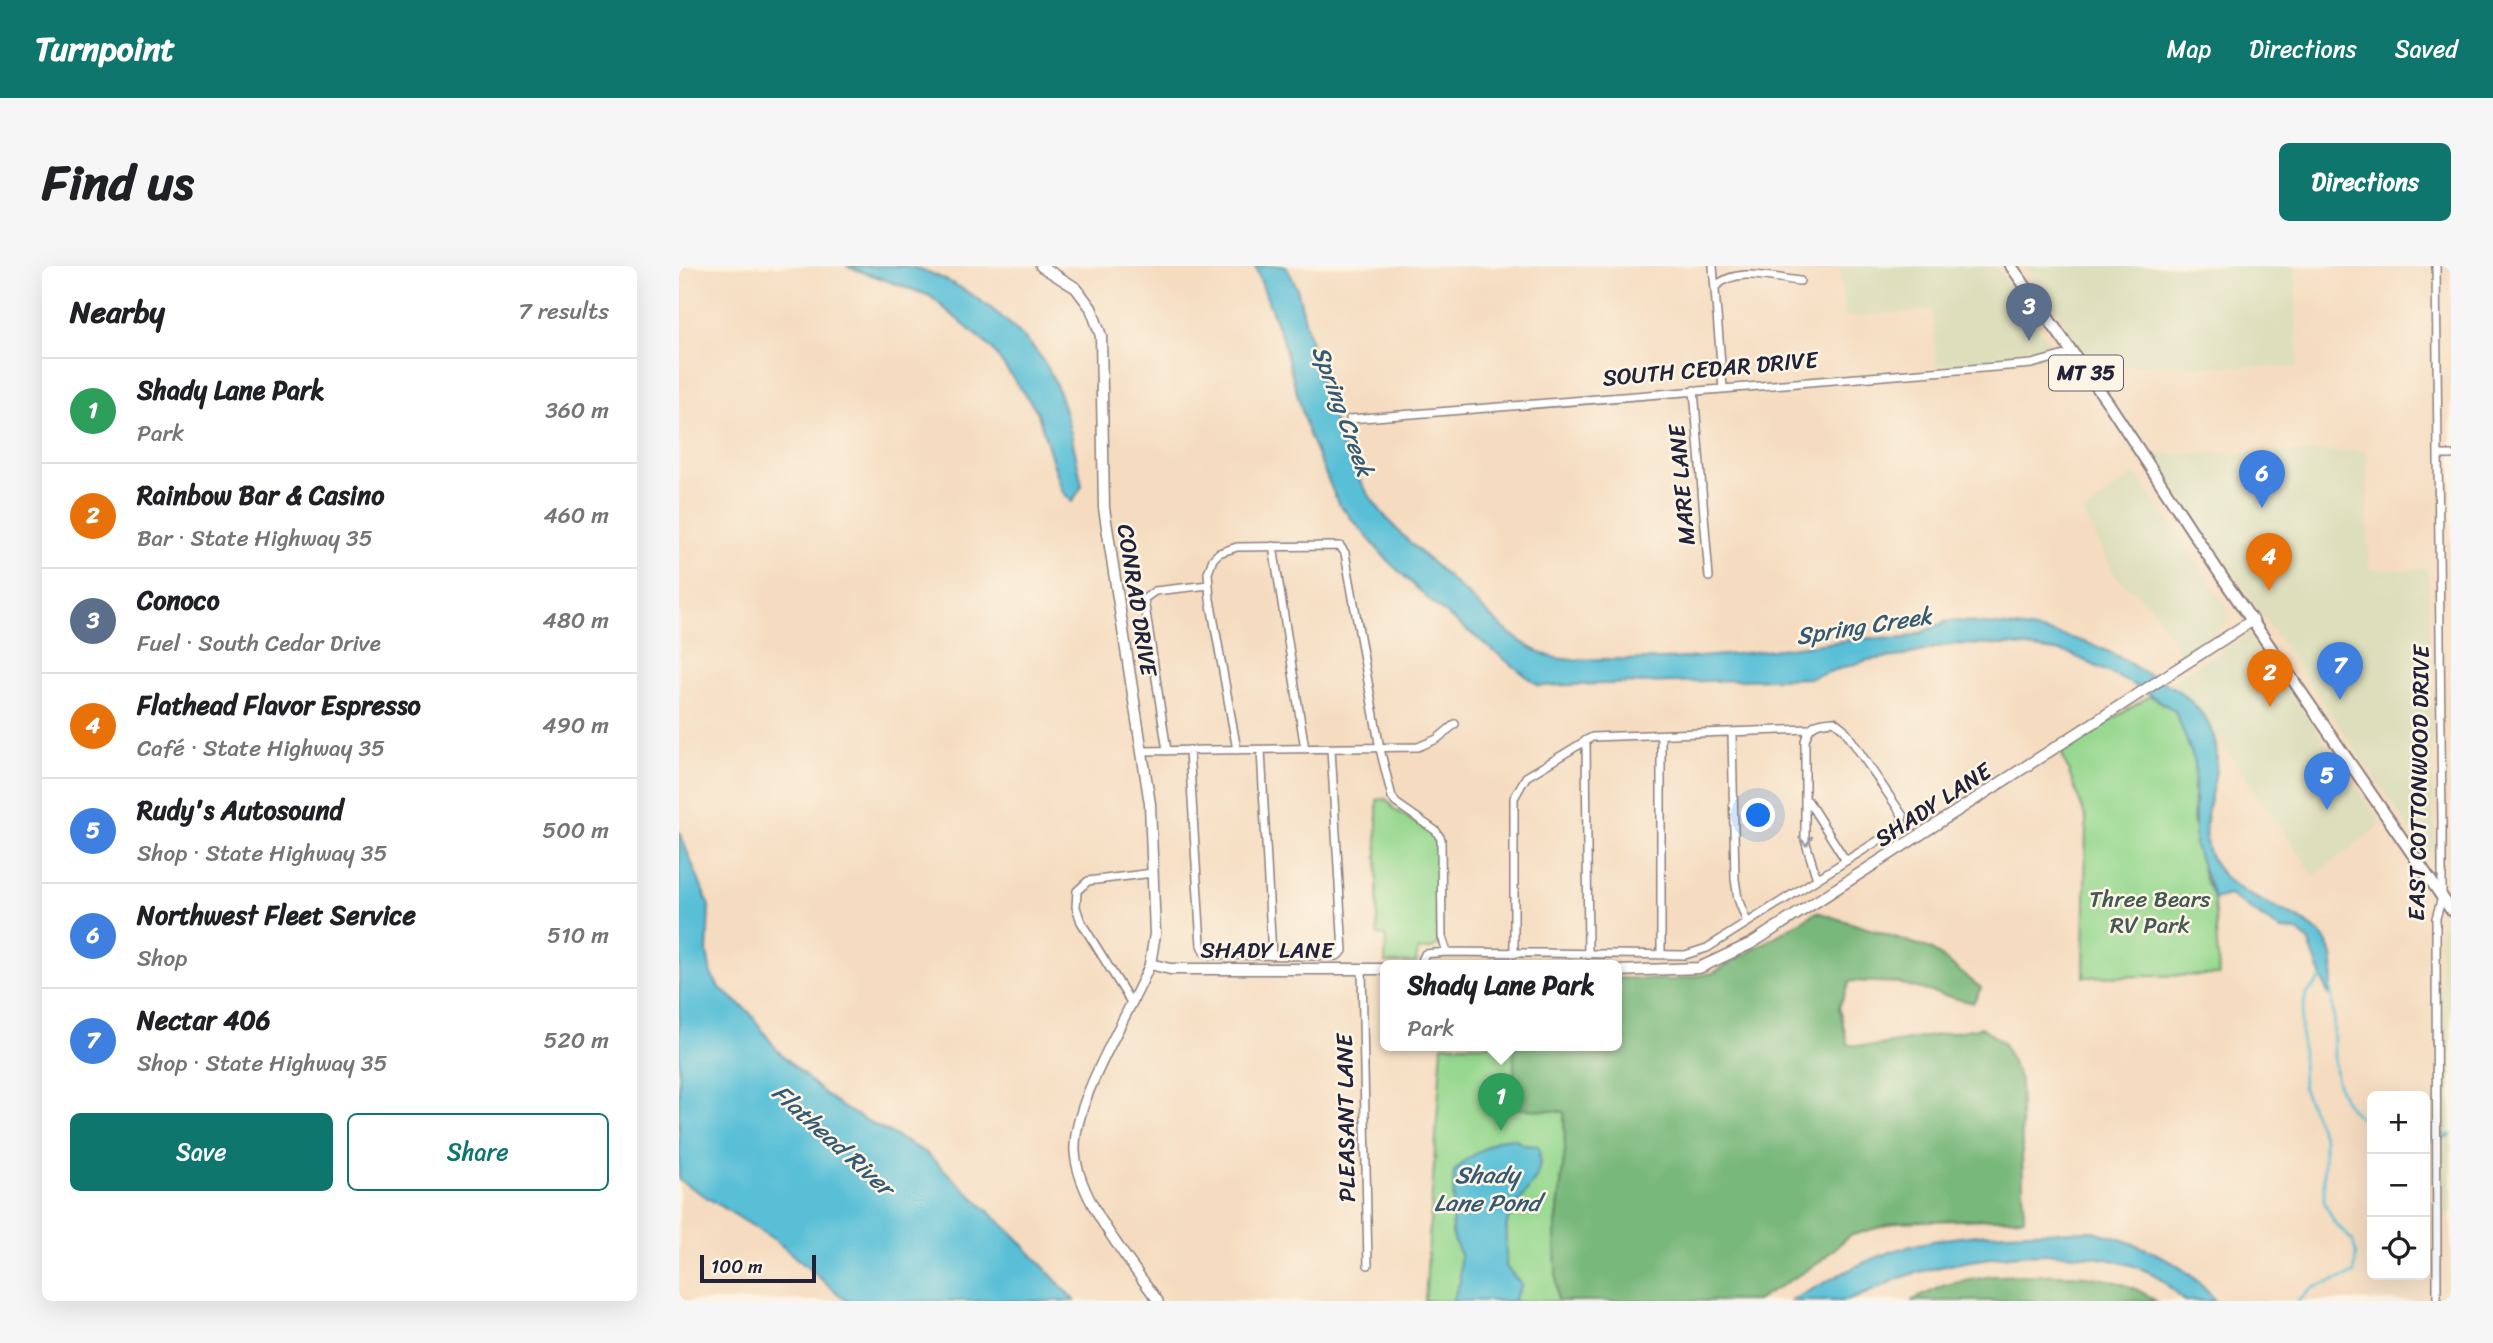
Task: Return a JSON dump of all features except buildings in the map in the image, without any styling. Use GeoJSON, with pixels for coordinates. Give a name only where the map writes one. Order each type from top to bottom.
{"type":"FeatureCollection","features":[{"type":"Feature","properties":{"kind":"main road","name":"CONRAD DRIVE"},"geometry":{"type":"LineString","coordinates":[[1042,266],[1067,279],[1084,297],[1101,336],[1104,508],[1150,804],[1155,934],[1150,964]]}},
{"type":"Feature","properties":{"kind":"main road","name":"MT 35"},"geometry":{"type":"LineString","coordinates":[[2011,266],[2451,910]]}},
{"type":"Feature","properties":{"kind":"main road","name":"SHADY LANE"},"geometry":{"type":"LineString","coordinates":[[1622,971],[1699,968],[1752,943],[2253,620]]}},
{"type":"Feature","properties":{"kind":"main road","name":"SHADY LANE"},"geometry":{"type":"LineString","coordinates":[[1150,964],[1170,969],[1380,970]]}},
{"type":"Feature","properties":{"kind":"street"},"geometry":{"type":"LineString","coordinates":[[1713,266],[1723,388]]}},
{"type":"Feature","properties":{"kind":"street","name":"EAST COTTONWOOD DRIVE"},"geometry":{"type":"LineString","coordinates":[[2436,266],[2442,897],[2436,918],[2437,1301]]}},
{"type":"Feature","properties":{"kind":"street"},"geometry":{"type":"LineString","coordinates":[[1715,287],[1731,276],[1744,275],[1800,281]]}},
{"type":"Feature","properties":{"kind":"street","name":"SOUTH CEDAR DRIVE"},"geometry":{"type":"LineString","coordinates":[[1350,419],[2032,363],[2072,353]]}},
{"type":"Feature","properties":{"kind":"street","name":"MARE LANE"},"geometry":{"type":"LineString","coordinates":[[1694,390],[1709,577]]}},
{"type":"Feature","properties":{"kind":"street"},"geometry":{"type":"LineString","coordinates":[[2439,455],[2451,455]]}},
{"type":"Feature","properties":{"kind":"street"},"geometry":{"type":"LineString","coordinates":[[1273,546],[1305,749]]}},
{"type":"Feature","properties":{"kind":"street"},"geometry":{"type":"LineString","coordinates":[[1237,750],[1209,585],[1210,565],[1219,553],[1237,547],[1343,548],[1380,749],[1396,803],[1436,831],[1441,839],[1442,937],[1447,951]]}},
{"type":"Feature","properties":{"kind":"street"},"geometry":{"type":"LineString","coordinates":[[1167,751],[1144,599],[1156,591],[1209,585]]}},
{"type":"Feature","properties":{"kind":"street"},"geometry":{"type":"LineString","coordinates":[[1422,960],[1425,954],[1447,951],[1514,954],[1588,955],[1695,953],[1901,827],[1903,816],[1844,729],[1834,721],[1822,722],[1808,729],[1592,737],[1527,777],[1517,790],[1514,954]]}},
{"type":"Feature","properties":{"kind":"street"},"geometry":{"type":"LineString","coordinates":[[1142,751],[1417,747],[1437,739],[1455,724]]}},
{"type":"Feature","properties":{"kind":"street"},"geometry":{"type":"LineString","coordinates":[[1808,729],[1805,840],[1817,879]]}},
{"type":"Feature","properties":{"kind":"street"},"geometry":{"type":"LineString","coordinates":[[1732,733],[1735,879],[1738,899],[1747,922]]}},
{"type":"Feature","properties":{"kind":"street"},"geometry":{"type":"LineString","coordinates":[[1661,735],[1661,955]]}},
{"type":"Feature","properties":{"kind":"street"},"geometry":{"type":"LineString","coordinates":[[1586,740],[1588,955]]}},
{"type":"Feature","properties":{"kind":"street"},"geometry":{"type":"LineString","coordinates":[[1189,750],[1201,945],[1210,955],[1337,956],[1343,951],[1331,749]]}},
{"type":"Feature","properties":{"kind":"street"},"geometry":{"type":"LineString","coordinates":[[1261,750],[1272,956]]}},
{"type":"Feature","properties":{"kind":"street"},"geometry":{"type":"LineString","coordinates":[[1808,800],[1846,861]]}},
{"type":"Feature","properties":{"kind":"street"},"geometry":{"type":"LineString","coordinates":[[1831,870],[1841,887]]}},
{"type":"Feature","properties":{"kind":"street"},"geometry":{"type":"LineString","coordinates":[[1132,1004],[1081,922],[1076,907],[1077,891],[1089,881],[1153,873]]}},
{"type":"Feature","properties":{"kind":"street"},"geometry":{"type":"LineString","coordinates":[[1150,964],[1080,1118],[1075,1153],[1086,1189],[1120,1248],[1158,1301]]}},
{"type":"Feature","properties":{"kind":"street","name":"PLEASANT LANE"},"geometry":{"type":"LineString","coordinates":[[1362,970],[1368,1265]]}},
{"type":"Feature","properties":{"kind":"shaded area"},"geometry":{"type":"Polygon","coordinates":[[[1840,266],[1995,266],[2056,350],[2050,358],[1936,366],[1933,310],[1845,317],[1840,266]]]}},
{"type":"Feature","properties":{"kind":"shaded area"},"geometry":{"type":"Polygon","coordinates":[[[2025,266],[2296,266],[2298,367],[2094,365],[2025,266]]]}},
{"type":"Feature","properties":{"kind":"shaded area"},"geometry":{"type":"Polygon","coordinates":[[[2367,451],[2369,570],[2428,569],[2435,865],[2151,454],[2367,451]]]}},
{"type":"Feature","properties":{"kind":"shaded area"},"geometry":{"type":"Polygon","coordinates":[[[2136,473],[2227,608],[2226,625],[2183,658],[2151,606],[2116,577],[2083,513],[2136,473]]]}},
{"type":"Feature","properties":{"kind":"shaded area"},"geometry":{"type":"Polygon","coordinates":[[[2249,634],[2382,824],[2314,876],[2206,721],[2178,690],[2166,684],[2249,634]]]}},
{"type":"Feature","properties":{"kind":"shaded area"},"geometry":{"type":"Polygon","coordinates":[[[2447,921],[2451,928],[2451,1213],[2440,1213],[2440,927],[2447,921]]]}},
{"type":"Feature","properties":{"kind":"green space","name":"Three Bears RV Park"},"geometry":{"type":"Polygon","coordinates":[[[2150,696],[2175,711],[2195,762],[2193,820],[2204,878],[2214,899],[2219,975],[2084,977],[2086,819],[2061,751],[2150,696]]]}},
{"type":"Feature","properties":{"kind":"green space"},"geometry":{"type":"Polygon","coordinates":[[[1386,799],[1394,809],[1435,835],[1438,944],[1432,949],[1418,950],[1416,960],[1385,960],[1386,936],[1377,935],[1377,800],[1386,799]]]}},
{"type":"Feature","properties":{"kind":"green space"},"geometry":{"type":"Polygon","coordinates":[[[1817,912],[1931,949],[1981,988],[1973,1003],[1898,983],[1850,981],[1839,1007],[1848,1045],[1874,1046],[1982,1027],[2004,1044],[2020,1080],[2024,1218],[1898,1222],[1849,1236],[1817,1264],[1756,1301],[1557,1301],[1555,1235],[1565,1150],[1564,1112],[1514,1108],[1514,1051],[1622,1051],[1622,978],[1673,980],[1713,973],[1817,912]]]}},
{"type":"Feature","properties":{"kind":"green space"},"geometry":{"type":"Polygon","coordinates":[[[1442,1051],[1514,1051],[1514,1107],[1564,1112],[1565,1150],[1555,1235],[1557,1301],[1425,1301],[1442,1051]]]}},
{"type":"Feature","properties":{"kind":"green space"},"geometry":{"type":"Polygon","coordinates":[[[2077,1275],[2098,1278],[2118,1282],[2156,1301],[1911,1301],[1945,1285],[1992,1276],[2077,1275]]]}},
{"type":"Feature","properties":{"kind":"water"},"geometry":{"type":"Polygon","coordinates":[[[846,266],[905,266],[945,279],[987,306],[1025,338],[1050,372],[1065,412],[1082,486],[1072,502],[1062,491],[1037,411],[991,348],[930,296],[846,266]]]}},
{"type":"Feature","properties":{"kind":"water"},"geometry":{"type":"Polygon","coordinates":[[[1255,266],[1286,266],[1297,288],[1316,364],[1341,441],[1374,503],[1412,545],[1497,622],[1517,639],[1540,652],[1558,659],[1571,660],[1701,657],[1865,638],[1904,638],[1946,622],[1960,621],[2034,630],[2084,642],[2119,657],[2176,689],[2204,716],[2215,740],[2216,764],[2205,831],[2209,853],[2222,874],[2239,888],[2300,919],[2317,931],[2329,947],[2333,967],[2328,994],[2308,940],[2297,931],[2281,930],[2229,895],[2214,899],[2195,846],[2195,762],[2175,711],[2136,686],[2069,653],[2013,645],[1951,644],[1903,656],[1868,660],[1810,678],[1539,686],[1437,607],[1388,561],[1338,503],[1308,433],[1282,338],[1255,266]]]}},
{"type":"Feature","properties":{"kind":"water","name":"Flathead River"},"geometry":{"type":"Polygon","coordinates":[[[679,831],[709,906],[707,952],[711,974],[719,987],[750,1013],[777,1050],[821,1091],[845,1109],[925,1152],[1015,1236],[1075,1301],[847,1301],[775,1240],[679,1180],[679,831]]]}},
{"type":"Feature","properties":{"kind":"water","name":"Shady Lane Pond"},"geometry":{"type":"Polygon","coordinates":[[[1513,1138],[1524,1145],[1538,1146],[1540,1158],[1536,1177],[1514,1208],[1506,1229],[1506,1267],[1522,1285],[1513,1301],[1452,1301],[1460,1282],[1460,1254],[1452,1234],[1454,1172],[1463,1162],[1497,1140],[1513,1138]]]}},
{"type":"Feature","properties":{"kind":"water"},"geometry":{"type":"Polygon","coordinates":[[[2093,1231],[2127,1241],[2176,1264],[2215,1301],[2184,1301],[2151,1273],[2124,1263],[2063,1254],[2031,1254],[1967,1262],[1909,1275],[1844,1301],[1790,1301],[1869,1260],[1920,1244],[1993,1234],[2093,1231]]]}},
{"type":"Feature","properties":{"kind":"waterway"},"geometry":{"type":"LineString","coordinates":[[2298,1301],[2312,1288],[2354,1274],[2356,1254],[2353,1241],[2334,1222],[2324,1201],[2324,1138],[2303,1089],[2301,1021],[2306,994],[2322,978]]}},
{"type":"Feature","properties":{"kind":"waterway","name":"Spring Creek"},"geometry":{"type":"LineString","coordinates":[[2330,988],[2337,1081],[2343,1098],[2367,1123]]}},
{"type":"Feature","properties":{"kind":"waterway","name":"Spring Creek"},"geometry":{"type":"LineString","coordinates":[[2430,1141],[2451,1135]]}},
{"type":"Feature","properties":{"kind":"place","name":"Conoco"},"geometry":{"type":"Point","coordinates":[2029,341]}},
{"type":"Feature","properties":{"kind":"place","name":"Northwest Fleet Service"},"geometry":{"type":"Point","coordinates":[2262,508]}},
{"type":"Feature","properties":{"kind":"place","name":"Flathead Flavor Espresso"},"geometry":{"type":"Point","coordinates":[2269,591]}},
{"type":"Feature","properties":{"kind":"place","name":"Nectar 406"},"geometry":{"type":"Point","coordinates":[2340,700]}},
{"type":"Feature","properties":{"kind":"place","name":"Rainbow Bar & Casino"},"geometry":{"type":"Point","coordinates":[2270,707]}},
{"type":"Feature","properties":{"kind":"place","name":"Rudy's Autosound"},"geometry":{"type":"Point","coordinates":[2327,810]}},
{"type":"Feature","properties":{"kind":"place","name":"Shady Lane Park"},"geometry":{"type":"Point","coordinates":[1501,1131]}}]}
